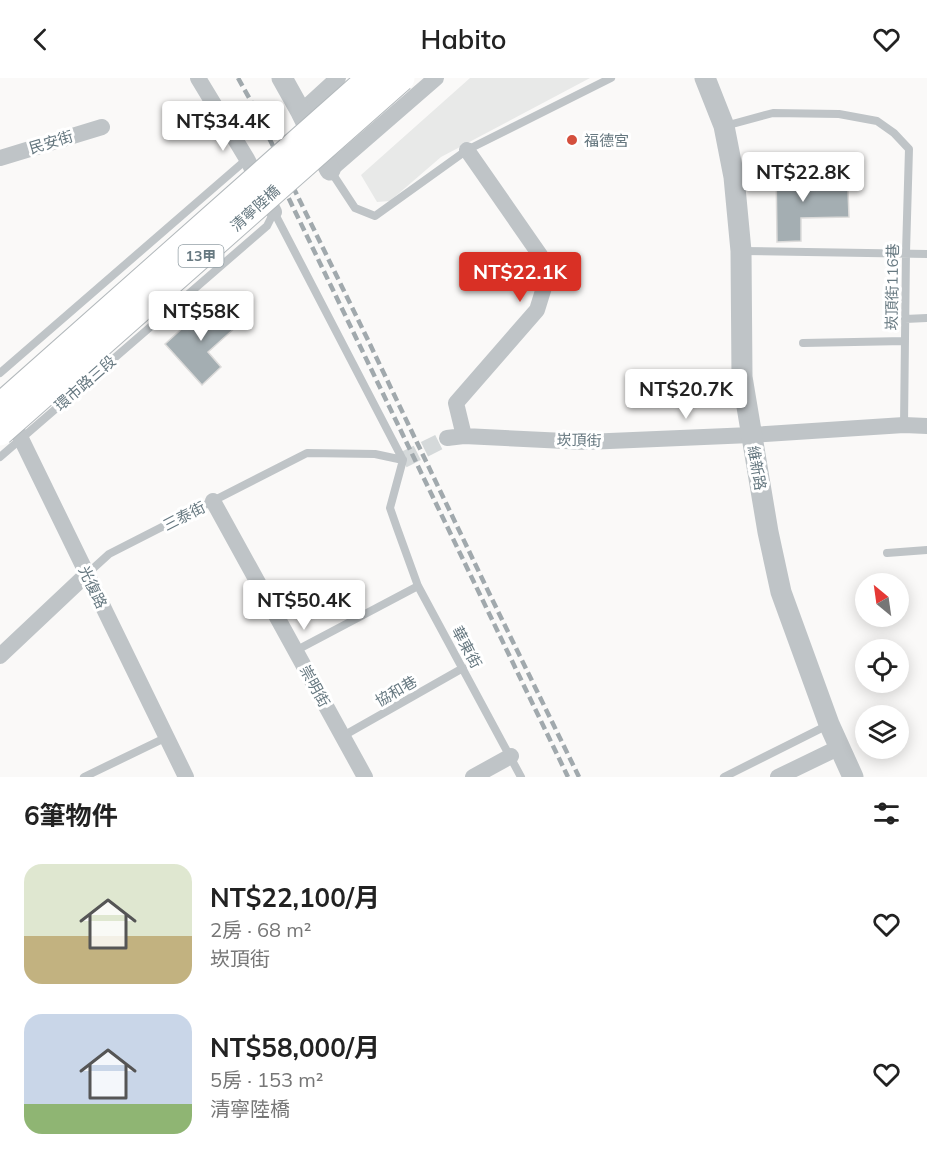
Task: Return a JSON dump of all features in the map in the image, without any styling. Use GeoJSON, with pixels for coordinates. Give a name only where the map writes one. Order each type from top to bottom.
{"type":"FeatureCollection","features":[{"type":"Feature","properties":{"kind":"main road","name":"清寧陸橋"},"geometry":{"type":"LineString","coordinates":[[0,407],[371,78]]}},
{"type":"Feature","properties":{"kind":"main road","name":"清寧陸橋"},"geometry":{"type":"LineString","coordinates":[[10,436],[401,78]]}},
{"type":"Feature","properties":{"kind":"street"},"geometry":{"type":"LineString","coordinates":[[198,78],[271,219]]}},
{"type":"Feature","properties":{"kind":"street"},"geometry":{"type":"LineString","coordinates":[[282,78],[330,170],[436,78]]}},
{"type":"Feature","properties":{"kind":"street"},"geometry":{"type":"LineString","coordinates":[[301,112],[338,78]]}},
{"type":"Feature","properties":{"kind":"street","name":"維新路"},"geometry":{"type":"LineString","coordinates":[[705,78],[724,126],[734,177],[741,251],[742,377],[768,532],[781,591],[838,748],[852,777]]}},
{"type":"Feature","properties":{"kind":"street","name":"民安街"},"geometry":{"type":"LineString","coordinates":[[0,158],[102,127]]}},
{"type":"Feature","properties":{"kind":"street"},"geometry":{"type":"LineString","coordinates":[[464,435],[456,404],[537,310],[546,281],[540,255],[467,150]]}},
{"type":"Feature","properties":{"kind":"street","name":"光復路"},"geometry":{"type":"LineString","coordinates":[[0,396],[10,436],[87,574],[186,777]]}},
{"type":"Feature","properties":{"kind":"street","name":"崁頂街"},"geometry":{"type":"LineString","coordinates":[[447,438],[464,435],[586,442],[751,435],[904,425],[927,426]]}},
{"type":"Feature","properties":{"kind":"street","name":"崇明街"},"geometry":{"type":"LineString","coordinates":[[213,501],[365,777]]}},
{"type":"Feature","properties":{"kind":"street","name":"三泰街"},"geometry":{"type":"LineString","coordinates":[[0,656],[87,574]]}},
{"type":"Feature","properties":{"kind":"street"},"geometry":{"type":"LineString","coordinates":[[778,777],[838,748]]}},
{"type":"Feature","properties":{"kind":"street"},"geometry":{"type":"LineString","coordinates":[[473,777],[511,756]]}},
{"type":"Feature","properties":{"kind":"lane"},"geometry":{"type":"LineString","coordinates":[[330,170],[355,208],[375,216],[467,150],[611,78]]}},
{"type":"Feature","properties":{"kind":"lane","name":"崁頂街116巷"},"geometry":{"type":"LineString","coordinates":[[724,126],[772,113],[838,114],[877,121],[909,148],[904,425]]}},
{"type":"Feature","properties":{"kind":"lane"},"geometry":{"type":"LineString","coordinates":[[0,373],[243,163]]}},
{"type":"Feature","properties":{"kind":"lane"},"geometry":{"type":"LineString","coordinates":[[271,219],[403,460]]}},
{"type":"Feature","properties":{"kind":"lane","name":"環市路三段"},"geometry":{"type":"LineString","coordinates":[[0,458],[10,436],[271,219]]}},
{"type":"Feature","properties":{"kind":"lane"},"geometry":{"type":"LineString","coordinates":[[741,251],[927,254]]}},
{"type":"Feature","properties":{"kind":"lane"},"geometry":{"type":"LineString","coordinates":[[905,319],[927,318]]}},
{"type":"Feature","properties":{"kind":"lane"},"geometry":{"type":"LineString","coordinates":[[803,343],[905,340]]}},
{"type":"Feature","properties":{"kind":"lane","name":"三泰街"},"geometry":{"type":"LineString","coordinates":[[87,574],[109,554],[307,453],[375,454],[403,460]]}},
{"type":"Feature","properties":{"kind":"lane","name":"華東街"},"geometry":{"type":"LineString","coordinates":[[403,460],[390,508],[418,585],[521,777]]}},
{"type":"Feature","properties":{"kind":"lane"},"geometry":{"type":"LineString","coordinates":[[887,553],[927,550]]}},
{"type":"Feature","properties":{"kind":"lane"},"geometry":{"type":"LineString","coordinates":[[295,651],[418,585]]}},
{"type":"Feature","properties":{"kind":"lane","name":"協和巷"},"geometry":{"type":"LineString","coordinates":[[343,736],[463,668]]}},
{"type":"Feature","properties":{"kind":"lane"},"geometry":{"type":"LineString","coordinates":[[724,777],[829,724]]}},
{"type":"Feature","properties":{"kind":"lane"},"geometry":{"type":"LineString","coordinates":[[84,777],[167,737]]}},
{"type":"Feature","properties":{"kind":"shaded area"},"geometry":{"type":"Polygon","coordinates":[[[470,78],[590,78],[441,157],[390,201],[377,202],[361,175],[470,78]]]}},
{"type":"Feature","properties":{"kind":"building"},"geometry":{"type":"Polygon","coordinates":[[[776,165],[801,165],[801,190],[848,190],[849,217],[801,218],[801,241],[777,242],[776,165]]]}},
{"type":"Feature","properties":{"kind":"building"},"geometry":{"type":"Polygon","coordinates":[[[212,301],[236,327],[208,352],[221,367],[202,385],[165,344],[212,301]]]}},
{"type":"Feature","properties":{"kind":"tunnel"},"geometry":{"type":"LineString","coordinates":[[403,460],[447,438]]}},
{"type":"Feature","properties":{"kind":"railway"},"geometry":{"type":"LineString","coordinates":[[238,78],[367,338],[579,777]]}},
{"type":"Feature","properties":{"kind":"railway"},"geometry":{"type":"LineString","coordinates":[[277,174],[568,777]]}},
{"type":"Feature","properties":{"kind":"place","name":"福德宮"},"geometry":{"type":"Point","coordinates":[572,140]}}]}
